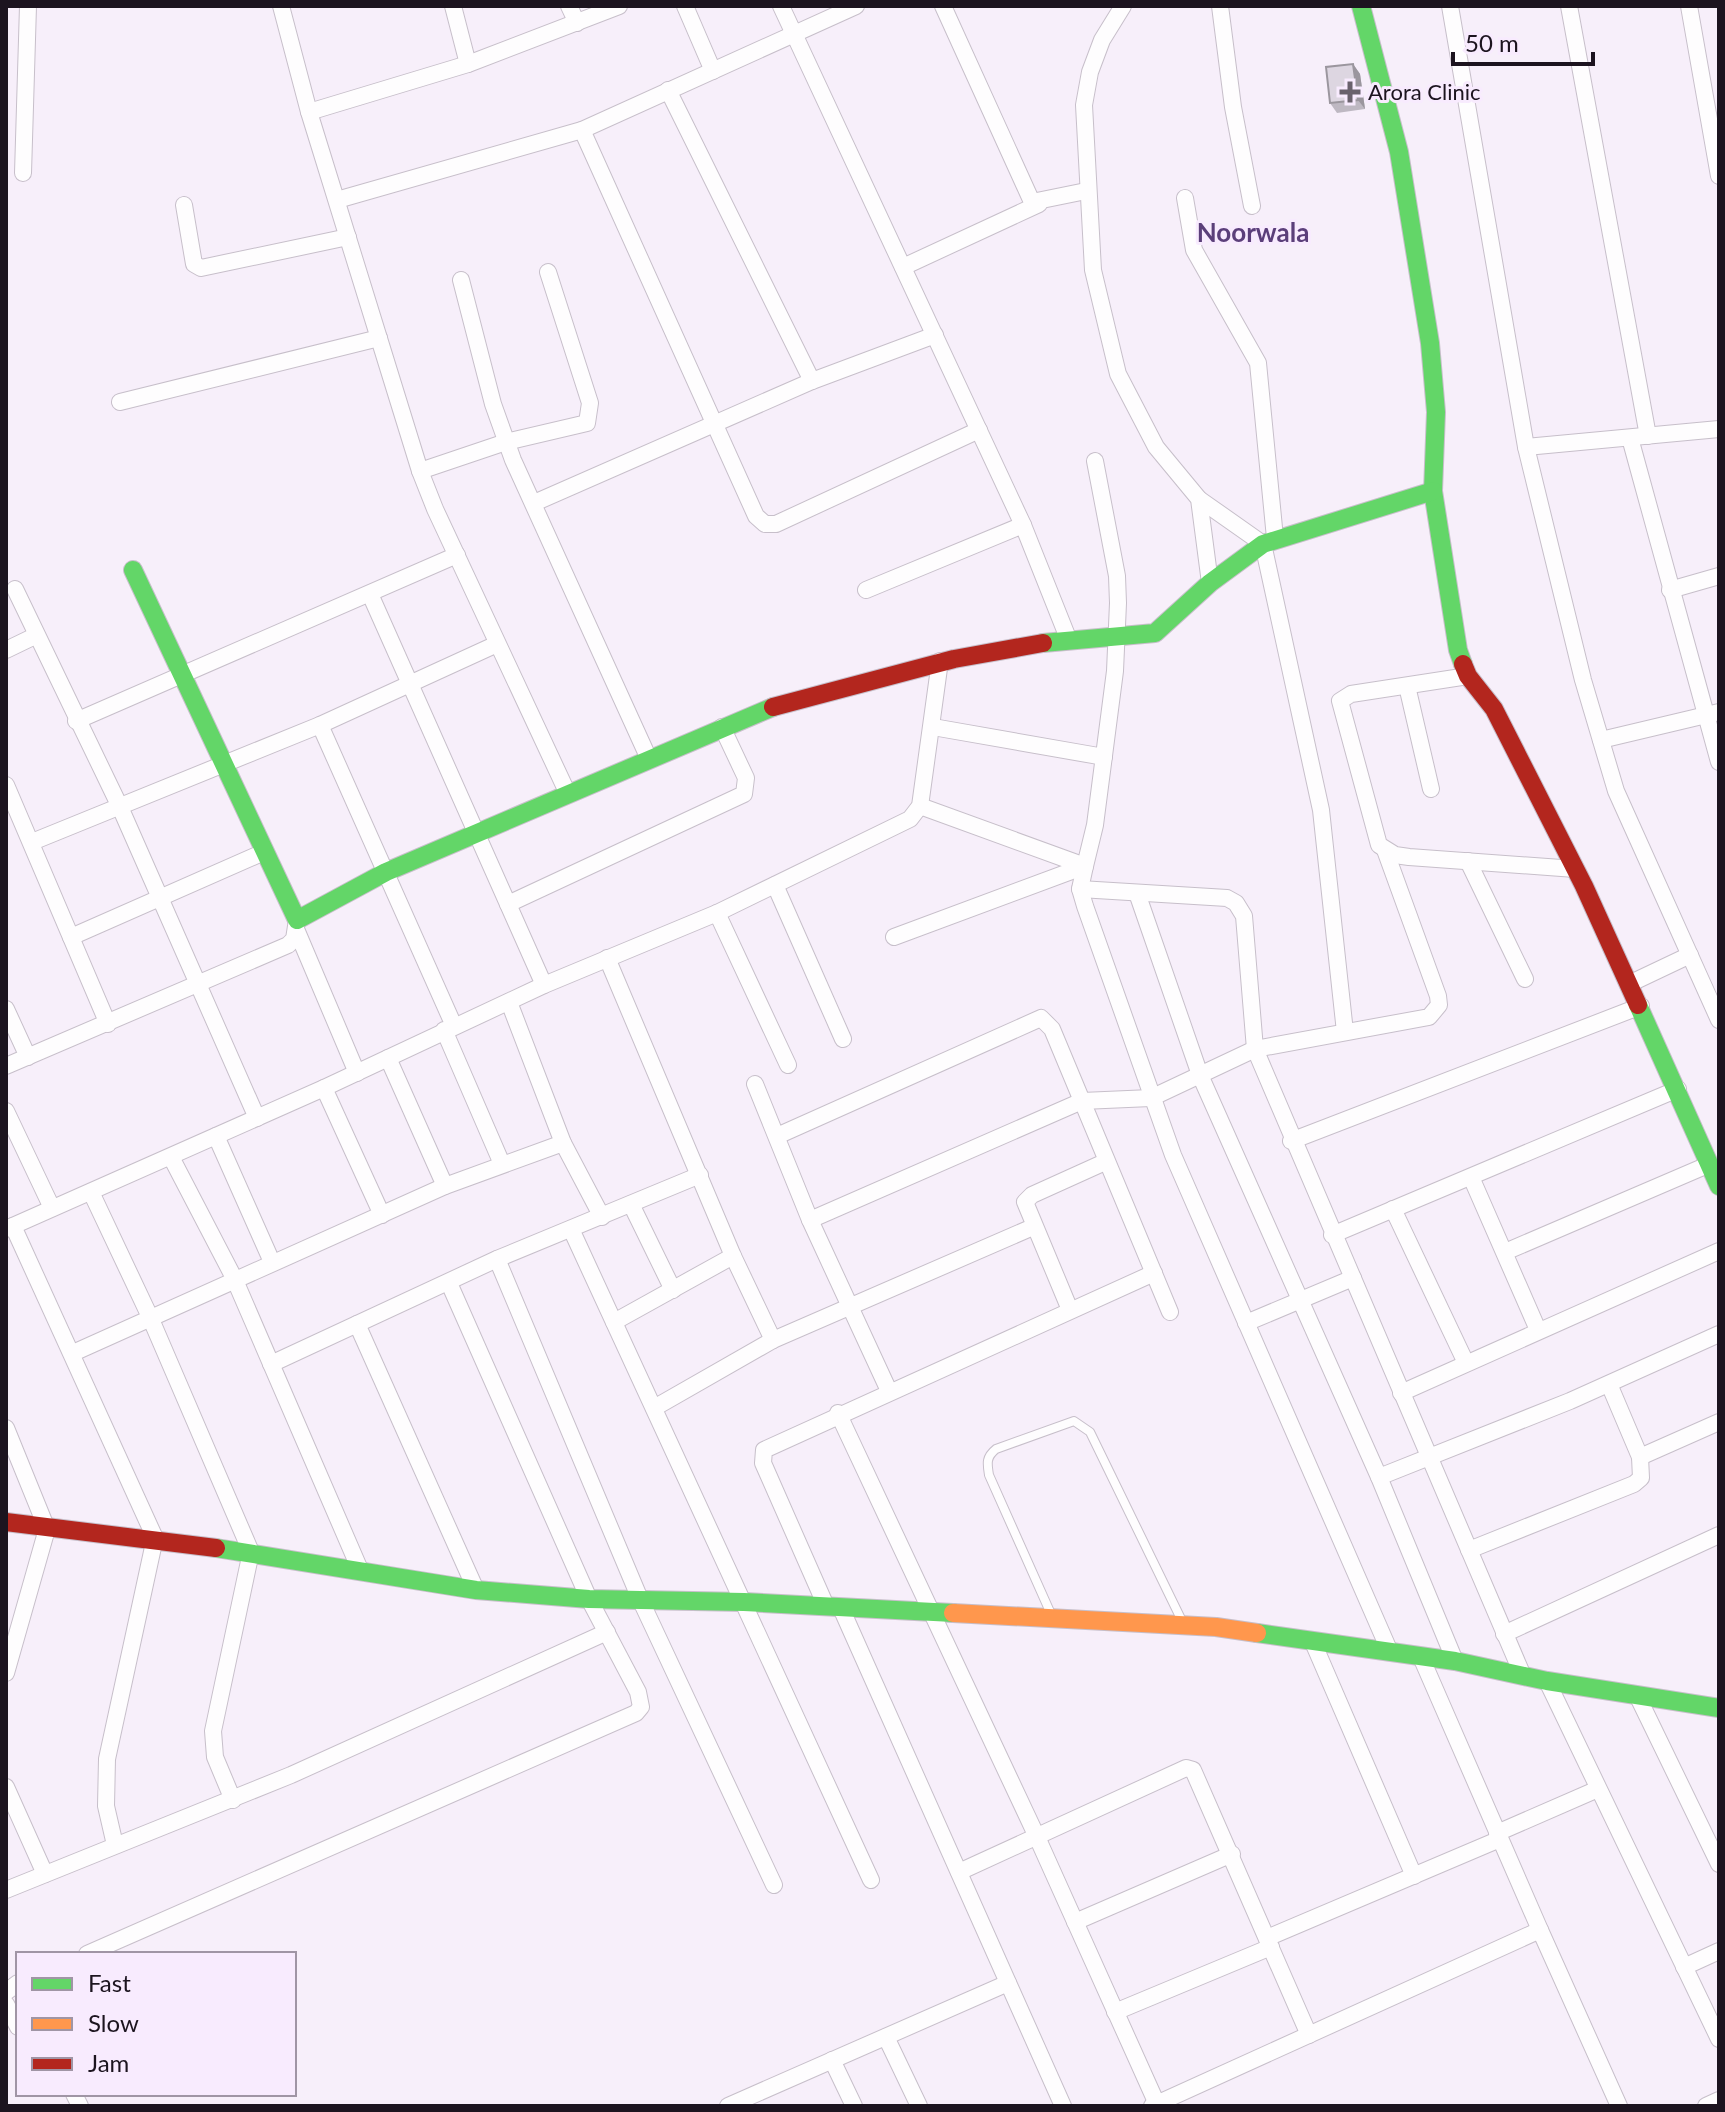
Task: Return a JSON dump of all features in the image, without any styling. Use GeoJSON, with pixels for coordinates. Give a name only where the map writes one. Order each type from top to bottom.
{"type":"FeatureCollection","features":[{"type":"Feature","properties":{"kind":"street"},"geometry":{"type":"LineString","coordinates":[[23,173],[28,6]]}},
{"type":"Feature","properties":{"kind":"street"},"geometry":{"type":"LineString","coordinates":[[281,6],[309,112],[420,471],[568,794]]}},
{"type":"Feature","properties":{"kind":"street"},"geometry":{"type":"LineString","coordinates":[[453,6],[468,64]]}},
{"type":"Feature","properties":{"kind":"street"},"geometry":{"type":"LineString","coordinates":[[569,6],[577,23]]}},
{"type":"Feature","properties":{"kind":"street"},"geometry":{"type":"LineString","coordinates":[[309,112],[468,64],[619,6]]}},
{"type":"Feature","properties":{"kind":"street"},"geometry":{"type":"LineString","coordinates":[[685,6],[713,71]]}},
{"type":"Feature","properties":{"kind":"street"},"geometry":{"type":"LineString","coordinates":[[781,6],[1023,525],[1068,638]]}},
{"type":"Feature","properties":{"kind":"street"},"geometry":{"type":"LineString","coordinates":[[337,200],[582,130],[856,6]]}},
{"type":"Feature","properties":{"kind":"street"},"geometry":{"type":"LineString","coordinates":[[943,6],[1028,196],[1039,204]]}},
{"type":"Feature","properties":{"kind":"street"},"geometry":{"type":"LineString","coordinates":[[1123,6],[1102,40],[1090,72],[1084,105],[1086,191],[1098,303],[1118,374],[1156,447],[1199,499],[1269,541]]}},
{"type":"Feature","properties":{"kind":"street"},"geometry":{"type":"LineString","coordinates":[[1220,6],[1233,107],[1252,206]]}},
{"type":"Feature","properties":{"kind":"street"},"geometry":{"type":"LineString","coordinates":[[1361,6],[1399,152],[1430,343],[1436,412],[1433,491],[1458,650],[1468,676],[1494,709],[1631,983],[1719,1186]]}},
{"type":"Feature","properties":{"kind":"street"},"geometry":{"type":"LineString","coordinates":[[1450,6],[1526,447],[1583,680],[1616,791],[1718,1017]]}},
{"type":"Feature","properties":{"kind":"street"},"geometry":{"type":"LineString","coordinates":[[1569,6],[1648,436]]}},
{"type":"Feature","properties":{"kind":"street"},"geometry":{"type":"LineString","coordinates":[[1689,6],[1714,125],[1719,176]]}},
{"type":"Feature","properties":{"kind":"street"},"geometry":{"type":"LineString","coordinates":[[668,90],[812,381]]}},
{"type":"Feature","properties":{"kind":"street"},"geometry":{"type":"LineString","coordinates":[[582,130],[756,516],[765,524],[776,524],[979,430]]}},
{"type":"Feature","properties":{"kind":"street"},"geometry":{"type":"LineString","coordinates":[[903,267],[1039,204],[1086,191]]}},
{"type":"Feature","properties":{"kind":"street"},"geometry":{"type":"LineString","coordinates":[[1185,198],[1194,250],[1258,363],[1269,541],[1319,796],[1345,1032]]}},
{"type":"Feature","properties":{"kind":"street"},"geometry":{"type":"LineString","coordinates":[[184,205],[190,250],[194,264],[201,268],[348,237]]}},
{"type":"Feature","properties":{"kind":"street"},"geometry":{"type":"LineString","coordinates":[[420,471],[506,442],[587,423],[590,403],[548,272]]}},
{"type":"Feature","properties":{"kind":"street"},"geometry":{"type":"LineString","coordinates":[[461,280],[506,442],[649,759]]}},
{"type":"Feature","properties":{"kind":"street"},"geometry":{"type":"LineString","coordinates":[[534,503],[812,381],[935,335]]}},
{"type":"Feature","properties":{"kind":"street"},"geometry":{"type":"LineString","coordinates":[[120,402],[379,338]]}},
{"type":"Feature","properties":{"kind":"street"},"geometry":{"type":"LineString","coordinates":[[1526,447],[1719,429]]}},
{"type":"Feature","properties":{"kind":"street"},"geometry":{"type":"LineString","coordinates":[[1630,438],[1670,590],[1712,714],[1719,762]]}},
{"type":"Feature","properties":{"kind":"street"},"geometry":{"type":"LineString","coordinates":[[1095,461],[1117,576],[1117,635],[1092,842],[1080,889],[1151,1098],[1390,1652]]}},
{"type":"Feature","properties":{"kind":"street"},"geometry":{"type":"LineString","coordinates":[[6,1066],[197,987],[288,945],[296,924],[386,872],[765,709],[940,661],[1068,638],[1136,637],[1155,633],[1210,583],[1269,541],[1433,491]]}},
{"type":"Feature","properties":{"kind":"street"},"geometry":{"type":"LineString","coordinates":[[1199,499],[1210,583]]}},
{"type":"Feature","properties":{"kind":"street"},"geometry":{"type":"LineString","coordinates":[[866,590],[1023,525]]}},
{"type":"Feature","properties":{"kind":"street"},"geometry":{"type":"LineString","coordinates":[[76,721],[457,555]]}},
{"type":"Feature","properties":{"kind":"street"},"geometry":{"type":"LineString","coordinates":[[133,570],[264,852],[357,1073]]}},
{"type":"Feature","properties":{"kind":"street"},"geometry":{"type":"LineString","coordinates":[[1670,590],[1719,576]]}},
{"type":"Feature","properties":{"kind":"street"},"geometry":{"type":"LineString","coordinates":[[15,589],[120,807],[257,1118]]}},
{"type":"Feature","properties":{"kind":"street"},"geometry":{"type":"LineString","coordinates":[[370,594],[544,985]]}},
{"type":"Feature","properties":{"kind":"street"},"geometry":{"type":"LineString","coordinates":[[6,650],[35,636]]}},
{"type":"Feature","properties":{"kind":"street"},"geometry":{"type":"LineString","coordinates":[[32,842],[320,725],[497,644]]}},
{"type":"Feature","properties":{"kind":"street"},"geometry":{"type":"LineString","coordinates":[[115,1845],[106,1806],[107,1759],[155,1538],[73,1353],[10,1227],[324,1088],[544,985],[717,913],[910,819],[920,806],[940,661]]}},
{"type":"Feature","properties":{"kind":"street"},"geometry":{"type":"LineString","coordinates":[[810,1220],[1082,1101],[1151,1098],[1255,1049],[1429,1017],[1439,1005],[1385,850],[1376,839],[1340,701],[1351,694],[1468,676]]}},
{"type":"Feature","properties":{"kind":"street"},"geometry":{"type":"LineString","coordinates":[[1407,686],[1431,789]]}},
{"type":"Feature","properties":{"kind":"street"},"geometry":{"type":"LineString","coordinates":[[1601,740],[1712,714]]}},
{"type":"Feature","properties":{"kind":"street"},"geometry":{"type":"LineString","coordinates":[[320,725],[386,872],[502,1164]]}},
{"type":"Feature","properties":{"kind":"street"},"geometry":{"type":"LineString","coordinates":[[508,904],[744,794],[746,778],[722,727]]}},
{"type":"Feature","properties":{"kind":"street"},"geometry":{"type":"LineString","coordinates":[[933,727],[1104,757]]}},
{"type":"Feature","properties":{"kind":"street"},"geometry":{"type":"LineString","coordinates":[[6,785],[108,1024]]}},
{"type":"Feature","properties":{"kind":"street"},"geometry":{"type":"LineString","coordinates":[[920,806],[1085,866]]}},
{"type":"Feature","properties":{"kind":"street"},"geometry":{"type":"LineString","coordinates":[[1385,850],[1409,857],[1575,869]]}},
{"type":"Feature","properties":{"kind":"street"},"geometry":{"type":"LineString","coordinates":[[71,937],[264,852]]}},
{"type":"Feature","properties":{"kind":"street"},"geometry":{"type":"LineString","coordinates":[[1468,861],[1525,979]]}},
{"type":"Feature","properties":{"kind":"street"},"geometry":{"type":"LineString","coordinates":[[894,937],[1085,866]]}},
{"type":"Feature","properties":{"kind":"street"},"geometry":{"type":"LineString","coordinates":[[775,885],[843,1039]]}},
{"type":"Feature","properties":{"kind":"street"},"geometry":{"type":"LineString","coordinates":[[1080,889],[1227,898],[1236,903],[1244,916],[1255,1049],[1291,1141],[1523,1676]]}},
{"type":"Feature","properties":{"kind":"street"},"geometry":{"type":"LineString","coordinates":[[1137,893],[1200,1075],[1379,1477],[1455,1661]]}},
{"type":"Feature","properties":{"kind":"street"},"geometry":{"type":"LineString","coordinates":[[717,913],[788,1065]]}},
{"type":"Feature","properties":{"kind":"street"},"geometry":{"type":"LineString","coordinates":[[1631,983],[1690,955]]}},
{"type":"Feature","properties":{"kind":"street"},"geometry":{"type":"LineString","coordinates":[[607,958],[733,1256],[773,1340]]}},
{"type":"Feature","properties":{"kind":"street"},"geometry":{"type":"LineString","coordinates":[[509,1002],[563,1143],[602,1217]]}},
{"type":"Feature","properties":{"kind":"street"},"geometry":{"type":"LineString","coordinates":[[1291,1141],[1641,1006]]}},
{"type":"Feature","properties":{"kind":"street"},"geometry":{"type":"LineString","coordinates":[[6,1009],[28,1057]]}},
{"type":"Feature","properties":{"kind":"street"},"geometry":{"type":"LineString","coordinates":[[777,1136],[1035,1018],[1047,1022],[1170,1312]]}},
{"type":"Feature","properties":{"kind":"street"},"geometry":{"type":"LineString","coordinates":[[388,1058],[445,1186]]}},
{"type":"Feature","properties":{"kind":"street"},"geometry":{"type":"LineString","coordinates":[[755,1084],[810,1220],[889,1391]]}},
{"type":"Feature","properties":{"kind":"street"},"geometry":{"type":"LineString","coordinates":[[324,1088],[382,1215]]}},
{"type":"Feature","properties":{"kind":"street"},"geometry":{"type":"LineString","coordinates":[[1332,1235],[1678,1089]]}},
{"type":"Feature","properties":{"kind":"street"},"geometry":{"type":"LineString","coordinates":[[6,1111],[52,1208]]}},
{"type":"Feature","properties":{"kind":"street"},"geometry":{"type":"LineString","coordinates":[[216,1136],[272,1262]]}},
{"type":"Feature","properties":{"kind":"street"},"geometry":{"type":"LineString","coordinates":[[73,1353],[234,1278],[445,1186],[563,1143]]}},
{"type":"Feature","properties":{"kind":"street"},"geometry":{"type":"LineString","coordinates":[[171,1157],[234,1278],[361,1572]]}},
{"type":"Feature","properties":{"kind":"street"},"geometry":{"type":"LineString","coordinates":[[1070,1310],[1026,1211],[1027,1199],[1105,1162]]}},
{"type":"Feature","properties":{"kind":"street"},"geometry":{"type":"LineString","coordinates":[[1505,1252],[1710,1164]]}},
{"type":"Feature","properties":{"kind":"street"},"geometry":{"type":"LineString","coordinates":[[271,1364],[497,1259],[700,1175]]}},
{"type":"Feature","properties":{"kind":"street"},"geometry":{"type":"LineString","coordinates":[[1471,1177],[1538,1330]]}},
{"type":"Feature","properties":{"kind":"street"},"geometry":{"type":"LineString","coordinates":[[91,1192],[150,1317],[251,1552],[213,1731],[215,1757],[233,1800]]}},
{"type":"Feature","properties":{"kind":"street"},"geometry":{"type":"LineString","coordinates":[[631,1204],[673,1290]]}},
{"type":"Feature","properties":{"kind":"street"},"geometry":{"type":"LineString","coordinates":[[1393,1209],[1466,1363]]}},
{"type":"Feature","properties":{"kind":"street"},"geometry":{"type":"LineString","coordinates":[[654,1408],[773,1340],[1033,1227]]}},
{"type":"Feature","properties":{"kind":"street"},"geometry":{"type":"LineString","coordinates":[[571,1229],[871,1880]]}},
{"type":"Feature","properties":{"kind":"street"},"geometry":{"type":"LineString","coordinates":[[1401,1393],[1719,1251]]}},
{"type":"Feature","properties":{"kind":"street"},"geometry":{"type":"LineString","coordinates":[[614,1322],[733,1256]]}},
{"type":"Feature","properties":{"kind":"street"},"geometry":{"type":"LineString","coordinates":[[497,1259],[640,1599],[774,1885]]}},
{"type":"Feature","properties":{"kind":"street"},"geometry":{"type":"LineString","coordinates":[[1063,2106],[959,1872],[762,1456],[769,1446],[838,1413],[1154,1273]]}},
{"type":"Feature","properties":{"kind":"street"},"geometry":{"type":"LineString","coordinates":[[1246,1323],[1353,1278]]}},
{"type":"Feature","properties":{"kind":"street"},"geometry":{"type":"LineString","coordinates":[[92,1952],[636,1713],[641,1707],[638,1692],[589,1599],[449,1283]]}},
{"type":"Feature","properties":{"kind":"street"},"geometry":{"type":"LineString","coordinates":[[357,1324],[476,1590]]}},
{"type":"Feature","properties":{"kind":"street"},"geometry":{"type":"LineString","coordinates":[[1379,1477],[1609,1384],[1719,1334]]}},
{"type":"Feature","properties":{"kind":"street"},"geometry":{"type":"LineString","coordinates":[[1469,1550],[1634,1484],[1643,1472],[1640,1457],[1609,1384]]}},
{"type":"Feature","properties":{"kind":"street"},"geometry":{"type":"LineString","coordinates":[[838,1413],[1037,1837],[1154,2105],[1540,1930]]}},
{"type":"Feature","properties":{"kind":"street"},"geometry":{"type":"LineString","coordinates":[[1640,1457],[1719,1422]]}},
{"type":"Feature","properties":{"kind":"street"},"geometry":{"type":"LineString","coordinates":[[6,1428],[47,1529],[6,1673]]}},
{"type":"Feature","properties":{"kind":"street"},"geometry":{"type":"LineString","coordinates":[[6,1522],[47,1529],[155,1538],[476,1590],[589,1599],[744,1602],[932,1615],[1184,1624],[1455,1661],[1547,1681],[1719,1708]]}},
{"type":"Feature","properties":{"kind":"street"},"geometry":{"type":"LineString","coordinates":[[1504,1634],[1719,1535]]}},
{"type":"Feature","properties":{"kind":"street"},"geometry":{"type":"LineString","coordinates":[[6,1890],[233,1800],[607,1632]]}},
{"type":"Feature","properties":{"kind":"street"},"geometry":{"type":"LineString","coordinates":[[1312,1640],[1414,1876]]}},
{"type":"Feature","properties":{"kind":"street"},"geometry":{"type":"LineString","coordinates":[[1421,1657],[1619,2106]]}},
{"type":"Feature","properties":{"kind":"street"},"geometry":{"type":"LineString","coordinates":[[1547,1681],[1719,2039]]}},
{"type":"Feature","properties":{"kind":"street"},"geometry":{"type":"LineString","coordinates":[[1637,1695],[1719,1864]]}},
{"type":"Feature","properties":{"kind":"street"},"geometry":{"type":"LineString","coordinates":[[959,1872],[1186,1768],[1199,1778],[1309,2035]]}},
{"type":"Feature","properties":{"kind":"street"},"geometry":{"type":"LineString","coordinates":[[6,1787],[45,1874]]}},
{"type":"Feature","properties":{"kind":"street"},"geometry":{"type":"LineString","coordinates":[[1115,2012],[1598,1789]]}},
{"type":"Feature","properties":{"kind":"street"},"geometry":{"type":"LineString","coordinates":[[1075,1922],[1232,1854]]}},
{"type":"Feature","properties":{"kind":"street"},"geometry":{"type":"LineString","coordinates":[[1684,1967],[1719,1951]]}},
{"type":"Feature","properties":{"kind":"street"},"geometry":{"type":"LineString","coordinates":[[728,2106],[1008,1983]]}},
{"type":"Feature","properties":{"kind":"street"},"geometry":{"type":"LineString","coordinates":[[6,2004],[16,2024]]}},
{"type":"Feature","properties":{"kind":"street"},"geometry":{"type":"LineString","coordinates":[[886,2037],[919,2106]]}},
{"type":"Feature","properties":{"kind":"street"},"geometry":{"type":"LineString","coordinates":[[832,2060],[854,2106]]}},
{"type":"Feature","properties":{"kind":"street"},"geometry":{"type":"LineString","coordinates":[[1706,2106],[1719,2100]]}},
{"type":"Feature","properties":{"kind":"lane"},"geometry":{"type":"LineString","coordinates":[[1053,1619],[989,1475],[987,1463],[989,1455],[996,1449],[1074,1421],[1090,1432],[1184,1624]]}},
{"type":"Feature","properties":{"kind":"building"},"geometry":{"type":"Polygon","coordinates":[[[1353,64],[1358,100],[1330,103],[1326,67],[1353,64]]]}},
{"type":"Feature","properties":{"kind":"traffic: fast"},"geometry":{"type":"LineString","coordinates":[[1361,6],[1399,152],[1430,343],[1436,412],[1433,491],[1458,650],[1463,664]]}},
{"type":"Feature","properties":{"kind":"traffic: fast"},"geometry":{"type":"LineString","coordinates":[[1043,643],[1155,633],[1210,583],[1263,544],[1433,491]]}},
{"type":"Feature","properties":{"kind":"traffic: fast"},"geometry":{"type":"LineString","coordinates":[[133,570],[297,920],[386,872],[773,707]]}},
{"type":"Feature","properties":{"kind":"traffic: fast"},"geometry":{"type":"LineString","coordinates":[[1638,1005],[1719,1186]]}},
{"type":"Feature","properties":{"kind":"traffic: fast"},"geometry":{"type":"LineString","coordinates":[[216,1548],[476,1590],[589,1599],[744,1602],[953,1613]]}},
{"type":"Feature","properties":{"kind":"traffic: fast"},"geometry":{"type":"LineString","coordinates":[[1257,1633],[1455,1661],[1547,1681],[1719,1708]]}},
{"type":"Feature","properties":{"kind":"traffic: slow"},"geometry":{"type":"LineString","coordinates":[[953,1613],[1216,1627],[1257,1633]]}},
{"type":"Feature","properties":{"kind":"traffic: jam"},"geometry":{"type":"LineString","coordinates":[[773,707],[954,659],[1043,643]]}},
{"type":"Feature","properties":{"kind":"traffic: jam"},"geometry":{"type":"LineString","coordinates":[[1463,664],[1468,676],[1494,709],[1584,886],[1638,1005]]}},
{"type":"Feature","properties":{"kind":"traffic: jam"},"geometry":{"type":"LineString","coordinates":[[6,1522],[216,1548]]}},
{"type":"Feature","properties":{"kind":"place","name":"Arora Clinic"},"geometry":{"type":"Point","coordinates":[1350,92]}},
{"type":"Feature","properties":{"kind":"district","name":"Noorwala"},"geometry":{"type":"Point","coordinates":[1253,233]}}]}
